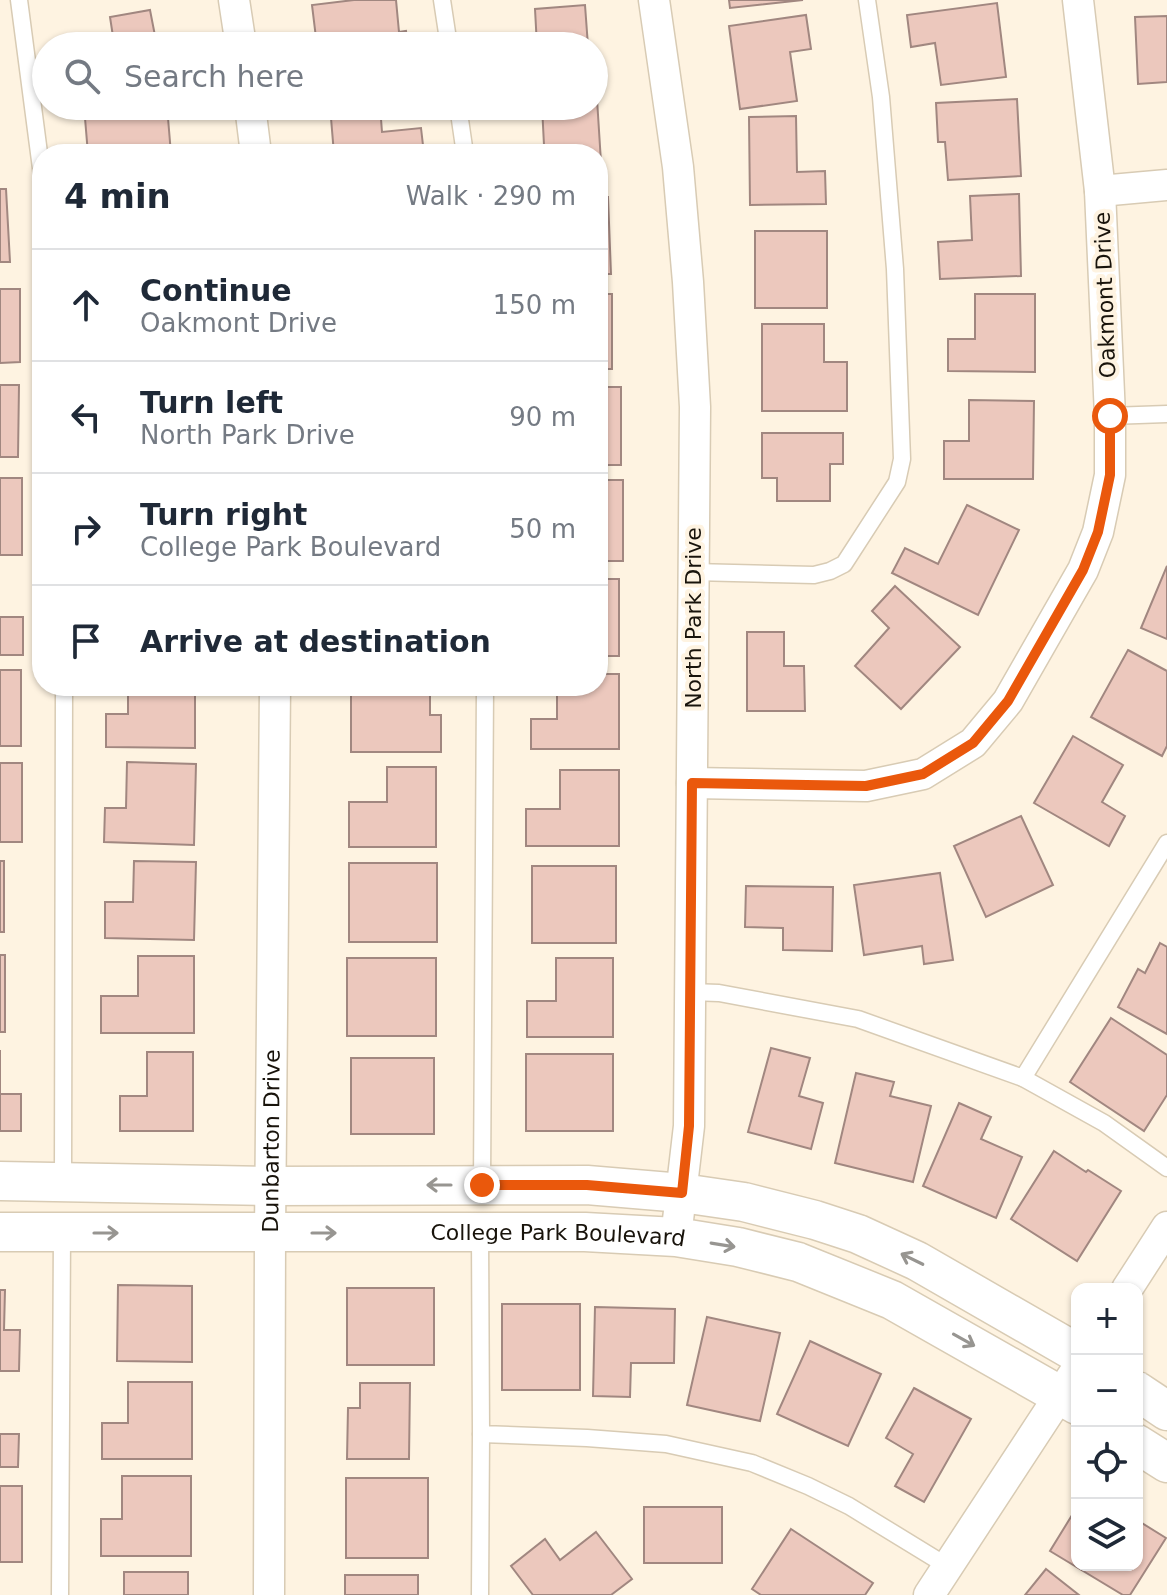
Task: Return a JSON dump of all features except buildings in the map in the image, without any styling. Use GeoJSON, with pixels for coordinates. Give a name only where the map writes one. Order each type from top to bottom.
{"type":"FeatureCollection","features":[{"type":"Feature","properties":{"kind":"street"},"geometry":{"type":"LineString","coordinates":[[234,0],[239,32]]}},
{"type":"Feature","properties":{"kind":"street","name":"North Park Drive"},"geometry":{"type":"LineString","coordinates":[[654,0],[678,167],[695,407],[689,1126],[676,1237]]}},
{"type":"Feature","properties":{"kind":"street","name":"Oakmont Drive"},"geometry":{"type":"LineString","coordinates":[[692,783],[866,786],[923,774],[973,743],[1008,701],[1083,570],[1098,532],[1110,475],[1110,416],[1100,191],[1078,0]]}},
{"type":"Feature","properties":{"kind":"street"},"geometry":{"type":"LineString","coordinates":[[252,120],[255,144]]}},
{"type":"Feature","properties":{"kind":"street"},"geometry":{"type":"LineString","coordinates":[[1100,191],[1167,185]]}},
{"type":"Feature","properties":{"kind":"street","name":"Dunbarton Drive"},"geometry":{"type":"LineString","coordinates":[[269,1595],[275,696]]}},
{"type":"Feature","properties":{"kind":"street"},"geometry":{"type":"LineString","coordinates":[[0,1181],[270,1186],[587,1185],[744,1202],[858,1234],[917,1261],[1071,1350]]}},
{"type":"Feature","properties":{"kind":"street"},"geometry":{"type":"LineString","coordinates":[[1131,1283],[1167,1227]]}},
{"type":"Feature","properties":{"kind":"street","name":"College Park Boulevard"},"geometry":{"type":"LineString","coordinates":[[0,1232],[585,1232],[676,1237],[738,1247],[798,1262],[892,1300],[1071,1390]]}},
{"type":"Feature","properties":{"kind":"street"},"geometry":{"type":"LineString","coordinates":[[929,1595],[1071,1391]]}},
{"type":"Feature","properties":{"kind":"street"},"geometry":{"type":"LineString","coordinates":[[1143,1395],[1167,1411]]}},
{"type":"Feature","properties":{"kind":"street"},"geometry":{"type":"LineString","coordinates":[[1143,1448],[1167,1463]]}},
{"type":"Feature","properties":{"kind":"lane"},"geometry":{"type":"LineString","coordinates":[[19,0],[32,99]]}},
{"type":"Feature","properties":{"kind":"lane"},"geometry":{"type":"LineString","coordinates":[[442,0],[447,32]]}},
{"type":"Feature","properties":{"kind":"lane"},"geometry":{"type":"LineString","coordinates":[[693,572],[814,575],[830,571],[844,564],[897,482],[902,459],[895,269],[881,97],[867,0]]}},
{"type":"Feature","properties":{"kind":"lane"},"geometry":{"type":"LineString","coordinates":[[35,120],[38,144]]}},
{"type":"Feature","properties":{"kind":"lane"},"geometry":{"type":"LineString","coordinates":[[460,120],[464,144]]}},
{"type":"Feature","properties":{"kind":"lane"},"geometry":{"type":"LineString","coordinates":[[1110,416],[1167,414]]}},
{"type":"Feature","properties":{"kind":"lane"},"geometry":{"type":"LineString","coordinates":[[63,1182],[64,696]]}},
{"type":"Feature","properties":{"kind":"lane"},"geometry":{"type":"LineString","coordinates":[[482,1185],[485,696]]}},
{"type":"Feature","properties":{"kind":"lane"},"geometry":{"type":"LineString","coordinates":[[1023,1078],[1167,843]]}},
{"type":"Feature","properties":{"kind":"lane"},"geometry":{"type":"LineString","coordinates":[[690,992],[719,993],[858,1019],[1023,1078],[1104,1123],[1167,1168]]}},
{"type":"Feature","properties":{"kind":"lane"},"geometry":{"type":"LineString","coordinates":[[60,1595],[62,1232]]}},
{"type":"Feature","properties":{"kind":"lane"},"geometry":{"type":"LineString","coordinates":[[480,1233],[480,1595]]}},
{"type":"Feature","properties":{"kind":"lane"},"geometry":{"type":"LineString","coordinates":[[481,1434],[666,1444],[752,1463],[849,1506],[947,1566]]}},
{"type":"Feature","properties":{"kind":"route"},"geometry":{"type":"LineString","coordinates":[[482,1185],[587,1185],[682,1193],[689,1126],[692,783],[866,786],[923,774],[973,743],[1008,701],[1083,570],[1098,532],[1110,475],[1110,416]]}}]}
